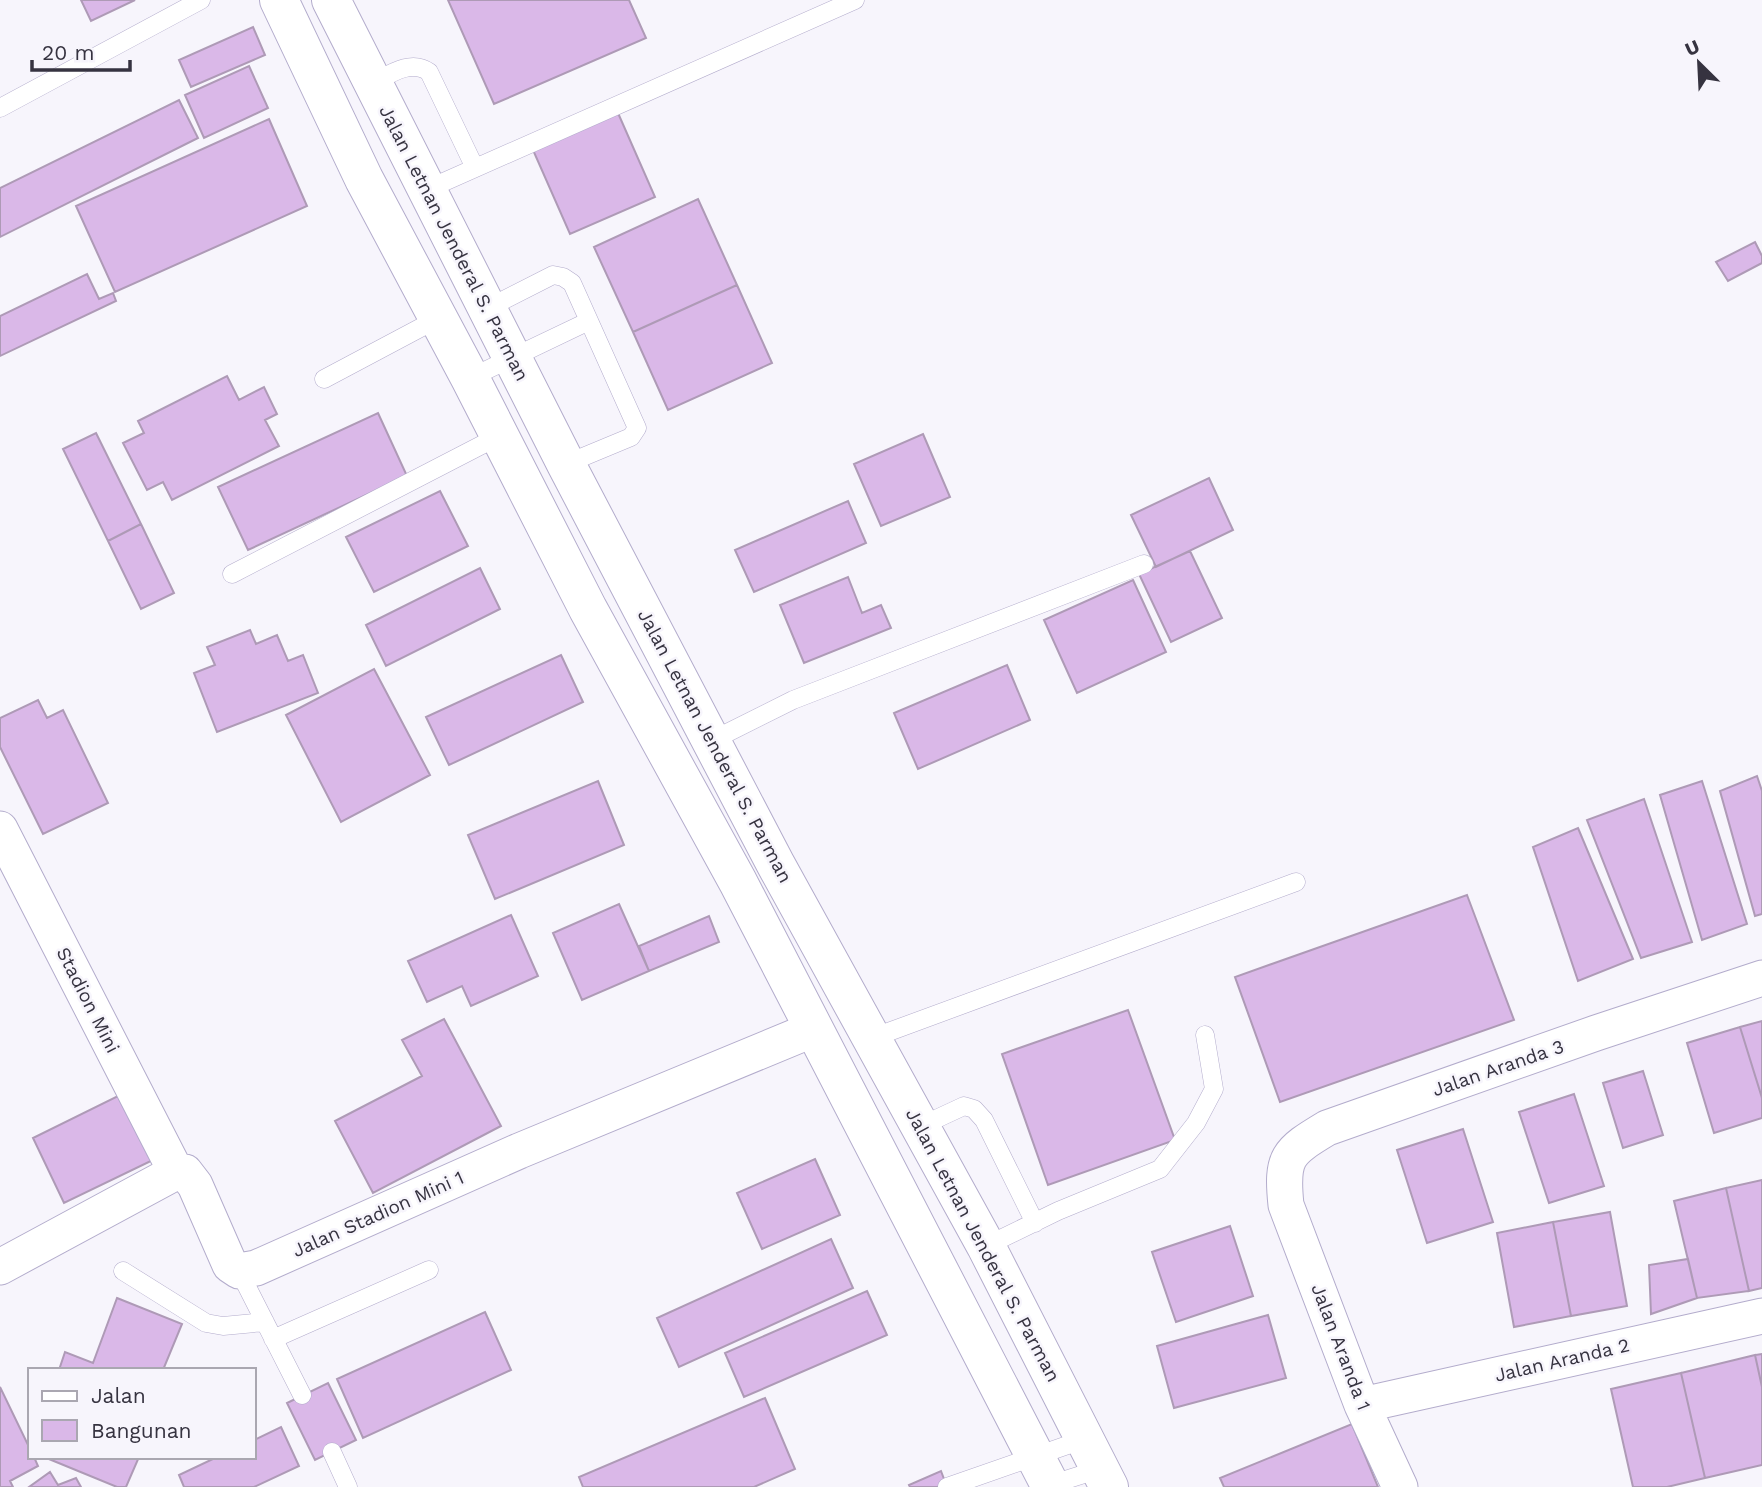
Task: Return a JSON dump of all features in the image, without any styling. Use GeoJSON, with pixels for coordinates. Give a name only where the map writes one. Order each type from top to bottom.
{"type":"FeatureCollection","features":[{"type":"Feature","properties":{"kind":"street"},"geometry":{"type":"LineString","coordinates":[[279,0],[363,179],[470,378],[588,609],[738,882],[1045,1478]]}},
{"type":"Feature","properties":{"kind":"street","name":"Jalan Letnan Jenderal S. Parman"},"geometry":{"type":"LineString","coordinates":[[331,0],[566,464],[713,740],[775,863],[986,1246],[1098,1465]]}},
{"type":"Feature","properties":{"kind":"street"},"geometry":{"type":"LineString","coordinates":[[588,609],[631,586]]}},
{"type":"Feature","properties":{"kind":"street","name":"Stadion Mini"},"geometry":{"type":"LineString","coordinates":[[0,829],[176,1172]]}},
{"type":"Feature","properties":{"kind":"street"},"geometry":{"type":"LineString","coordinates":[[738,882],[775,863]]}},
{"type":"Feature","properties":{"kind":"street","name":"Jalan Aranda 3"},"geometry":{"type":"LineString","coordinates":[[1286,1205],[1283,1179],[1287,1157],[1305,1141],[1327,1128],[1595,1033],[1762,978]]}},
{"type":"Feature","properties":{"kind":"street","name":"Jalan Stadion Mini 1"},"geometry":{"type":"LineString","coordinates":[[239,1271],[256,1268],[519,1151],[814,1029]]}},
{"type":"Feature","properties":{"kind":"street"},"geometry":{"type":"LineString","coordinates":[[0,1267],[176,1172],[185,1172],[190,1177],[230,1265],[239,1271]]}},
{"type":"Feature","properties":{"kind":"street"},"geometry":{"type":"LineString","coordinates":[[905,1208],[953,1185]]}},
{"type":"Feature","properties":{"kind":"street","name":"Jalan Aranda 1"},"geometry":{"type":"LineString","coordinates":[[1286,1205],[1362,1405],[1400,1487]]}},
{"type":"Feature","properties":{"kind":"street","name":"Jalan Aranda 2"},"geometry":{"type":"LineString","coordinates":[[1362,1405],[1762,1316]]}},
{"type":"Feature","properties":{"kind":"lane"},"geometry":{"type":"LineString","coordinates":[[0,108],[201,0]]}},
{"type":"Feature","properties":{"kind":"lane"},"geometry":{"type":"LineString","coordinates":[[428,189],[855,0]]}},
{"type":"Feature","properties":{"kind":"lane"},"geometry":{"type":"LineString","coordinates":[[373,83],[411,66],[421,66],[429,72],[475,168]]}},
{"type":"Feature","properties":{"kind":"lane"},"geometry":{"type":"LineString","coordinates":[[486,309],[553,275],[572,283],[637,428],[631,436],[566,464]]}},
{"type":"Feature","properties":{"kind":"lane"},"geometry":{"type":"LineString","coordinates":[[324,379],[437,319]]}},
{"type":"Feature","properties":{"kind":"lane"},"geometry":{"type":"LineString","coordinates":[[470,378],[589,321]]}},
{"type":"Feature","properties":{"kind":"lane"},"geometry":{"type":"LineString","coordinates":[[232,574],[499,436]]}},
{"type":"Feature","properties":{"kind":"lane"},"geometry":{"type":"LineString","coordinates":[[713,740],[793,700],[1144,564]]}},
{"type":"Feature","properties":{"kind":"lane"},"geometry":{"type":"LineString","coordinates":[[872,1038],[1296,882]]}},
{"type":"Feature","properties":{"kind":"lane"},"geometry":{"type":"LineString","coordinates":[[986,1246],[1160,1169],[1196,1124],[1214,1089],[1205,1035]]}},
{"type":"Feature","properties":{"kind":"lane"},"geometry":{"type":"LineString","coordinates":[[921,1126],[964,1106],[974,1109],[984,1120],[1035,1223]]}},
{"type":"Feature","properties":{"kind":"lane"},"geometry":{"type":"LineString","coordinates":[[273,1339],[429,1270]]}},
{"type":"Feature","properties":{"kind":"lane"},"geometry":{"type":"LineString","coordinates":[[123,1271],[206,1323],[223,1326],[265,1322]]}},
{"type":"Feature","properties":{"kind":"lane"},"geometry":{"type":"LineString","coordinates":[[239,1271],[302,1395]]}},
{"type":"Feature","properties":{"kind":"lane"},"geometry":{"type":"LineString","coordinates":[[332,1452],[348,1487]]}},
{"type":"Feature","properties":{"kind":"lane"},"geometry":{"type":"LineString","coordinates":[[947,1487],[1045,1478],[1098,1465]]}},
{"type":"Feature","properties":{"kind":"lane"},"geometry":{"type":"LineString","coordinates":[[1045,1478],[1098,1465]]}},
{"type":"Feature","properties":{"kind":"building"},"geometry":{"type":"Polygon","coordinates":[[[81,0],[135,0],[91,21],[81,0]]]}},
{"type":"Feature","properties":{"kind":"building"},"geometry":{"type":"Polygon","coordinates":[[[448,0],[629,0],[646,38],[494,104],[448,0]]]}},
{"type":"Feature","properties":{"kind":"building"},"geometry":{"type":"Polygon","coordinates":[[[253,27],[265,55],[191,87],[179,60],[253,27]]]}},
{"type":"Feature","properties":{"kind":"building"},"geometry":{"type":"Polygon","coordinates":[[[249,66],[268,108],[204,138],[185,95],[249,66]]]}},
{"type":"Feature","properties":{"kind":"building"},"geometry":{"type":"Polygon","coordinates":[[[179,100],[198,138],[0,237],[0,188],[179,100]]]}},
{"type":"Feature","properties":{"kind":"building"},"geometry":{"type":"Polygon","coordinates":[[[618,113],[655,197],[570,234],[533,150],[618,113]]]}},
{"type":"Feature","properties":{"kind":"building"},"geometry":{"type":"Polygon","coordinates":[[[269,119],[307,206],[115,292],[76,206],[269,119]]]}},
{"type":"Feature","properties":{"kind":"building"},"geometry":{"type":"Polygon","coordinates":[[[698,199],[737,285],[633,332],[594,247],[698,199]]]}},
{"type":"Feature","properties":{"kind":"building"},"geometry":{"type":"Polygon","coordinates":[[[1755,242],[1762,256],[1762,263],[1728,281],[1716,262],[1755,242]]]}},
{"type":"Feature","properties":{"kind":"building"},"geometry":{"type":"Polygon","coordinates":[[[87,274],[99,299],[113,293],[116,301],[0,356],[0,316],[87,274]]]}},
{"type":"Feature","properties":{"kind":"building"},"geometry":{"type":"Polygon","coordinates":[[[737,285],[772,363],[668,410],[633,332],[737,285]]]}},
{"type":"Feature","properties":{"kind":"building"},"geometry":{"type":"Polygon","coordinates":[[[227,376],[239,400],[264,387],[277,414],[265,420],[279,446],[172,500],[163,482],[147,490],[123,443],[144,433],[138,421],[227,376]]]}},
{"type":"Feature","properties":{"kind":"building"},"geometry":{"type":"Polygon","coordinates":[[[378,413],[407,476],[248,550],[218,487],[378,413]]]}},
{"type":"Feature","properties":{"kind":"building"},"geometry":{"type":"Polygon","coordinates":[[[96,433],[141,524],[108,541],[63,449],[96,433]]]}},
{"type":"Feature","properties":{"kind":"building"},"geometry":{"type":"Polygon","coordinates":[[[923,434],[950,497],[881,526],[854,464],[923,434]]]}},
{"type":"Feature","properties":{"kind":"building"},"geometry":{"type":"Polygon","coordinates":[[[1209,478],[1233,530],[1156,567],[1131,515],[1209,478]]]}},
{"type":"Feature","properties":{"kind":"building"},"geometry":{"type":"Polygon","coordinates":[[[440,491],[468,546],[374,592],[346,537],[440,491]]]}},
{"type":"Feature","properties":{"kind":"building"},"geometry":{"type":"Polygon","coordinates":[[[848,501],[866,543],[754,592],[735,550],[848,501]]]}},
{"type":"Feature","properties":{"kind":"building"},"geometry":{"type":"Polygon","coordinates":[[[141,524],[174,593],[141,609],[108,541],[141,524]]]}},
{"type":"Feature","properties":{"kind":"building"},"geometry":{"type":"Polygon","coordinates":[[[1190,551],[1222,618],[1171,642],[1139,574],[1190,551]]]}},
{"type":"Feature","properties":{"kind":"building"},"geometry":{"type":"Polygon","coordinates":[[[480,568],[500,609],[386,666],[366,625],[480,568]]]}},
{"type":"Feature","properties":{"kind":"building"},"geometry":{"type":"Polygon","coordinates":[[[848,577],[862,613],[881,605],[891,628],[804,663],[780,605],[848,577]]]}},
{"type":"Feature","properties":{"kind":"building"},"geometry":{"type":"Polygon","coordinates":[[[1133,580],[1166,652],[1077,693],[1044,620],[1133,580]]]}},
{"type":"Feature","properties":{"kind":"building"},"geometry":{"type":"Polygon","coordinates":[[[250,630],[256,644],[277,635],[288,661],[303,655],[318,693],[217,732],[194,673],[215,665],[207,647],[250,630]]]}},
{"type":"Feature","properties":{"kind":"building"},"geometry":{"type":"Polygon","coordinates":[[[561,655],[583,702],[449,765],[426,717],[561,655]]]}},
{"type":"Feature","properties":{"kind":"building"},"geometry":{"type":"Polygon","coordinates":[[[1007,665],[1030,720],[918,769],[894,713],[1007,665]]]}},
{"type":"Feature","properties":{"kind":"building"},"geometry":{"type":"Polygon","coordinates":[[[374,669],[430,775],[341,822],[286,715],[374,669]]]}},
{"type":"Feature","properties":{"kind":"building"},"geometry":{"type":"Polygon","coordinates":[[[38,700],[47,718],[63,710],[108,803],[43,834],[0,747],[0,718],[38,700]]]}},
{"type":"Feature","properties":{"kind":"building"},"geometry":{"type":"Polygon","coordinates":[[[1757,776],[1762,791],[1762,914],[1755,916],[1720,791],[1757,776]]]}},
{"type":"Feature","properties":{"kind":"building"},"geometry":{"type":"Polygon","coordinates":[[[598,781],[624,845],[495,899],[468,835],[598,781]]]}},
{"type":"Feature","properties":{"kind":"building"},"geometry":{"type":"Polygon","coordinates":[[[1702,781],[1747,924],[1702,940],[1660,795],[1702,781]]]}},
{"type":"Feature","properties":{"kind":"building"},"geometry":{"type":"Polygon","coordinates":[[[1644,799],[1692,942],[1641,958],[1587,820],[1644,799]]]}},
{"type":"Feature","properties":{"kind":"building"},"geometry":{"type":"Polygon","coordinates":[[[1578,828],[1633,959],[1578,981],[1533,847],[1578,828]]]}},
{"type":"Feature","properties":{"kind":"building"},"geometry":{"type":"Polygon","coordinates":[[[1467,895],[1514,1020],[1280,1102],[1235,977],[1467,895]]]}},
{"type":"Feature","properties":{"kind":"building"},"geometry":{"type":"Polygon","coordinates":[[[619,904],[649,971],[582,1000],[553,933],[619,904]]]}},
{"type":"Feature","properties":{"kind":"building"},"geometry":{"type":"Polygon","coordinates":[[[511,915],[538,976],[471,1006],[462,986],[427,1002],[408,961],[511,915]]]}},
{"type":"Feature","properties":{"kind":"building"},"geometry":{"type":"Polygon","coordinates":[[[709,916],[719,942],[649,971],[639,946],[709,916]]]}},
{"type":"Feature","properties":{"kind":"building"},"geometry":{"type":"Polygon","coordinates":[[[1128,1010],[1175,1140],[1048,1185],[1002,1054],[1128,1010]]]}},
{"type":"Feature","properties":{"kind":"building"},"geometry":{"type":"Polygon","coordinates":[[[444,1019],[501,1126],[373,1193],[335,1121],[422,1076],[402,1040],[444,1019]]]}},
{"type":"Feature","properties":{"kind":"building"},"geometry":{"type":"Polygon","coordinates":[[[1762,1021],[1762,1098],[1740,1027],[1762,1021]]]}},
{"type":"Feature","properties":{"kind":"building"},"geometry":{"type":"Polygon","coordinates":[[[1740,1027],[1762,1098],[1762,1118],[1714,1133],[1687,1043],[1740,1027]]]}},
{"type":"Feature","properties":{"kind":"building"},"geometry":{"type":"Polygon","coordinates":[[[1643,1071],[1663,1135],[1623,1148],[1603,1083],[1643,1071]]]}},
{"type":"Feature","properties":{"kind":"building"},"geometry":{"type":"Polygon","coordinates":[[[124,1093],[155,1159],[64,1203],[33,1138],[124,1093]]]}},
{"type":"Feature","properties":{"kind":"building"},"geometry":{"type":"Polygon","coordinates":[[[1574,1094],[1604,1186],[1549,1203],[1519,1112],[1574,1094]]]}},
{"type":"Feature","properties":{"kind":"building"},"geometry":{"type":"Polygon","coordinates":[[[1463,1129],[1493,1222],[1427,1243],[1397,1150],[1463,1129]]]}},
{"type":"Feature","properties":{"kind":"building"},"geometry":{"type":"Polygon","coordinates":[[[815,1159],[840,1215],[762,1249],[737,1193],[815,1159]]]}},
{"type":"Feature","properties":{"kind":"building"},"geometry":{"type":"Polygon","coordinates":[[[1762,1180],[1762,1288],[1749,1291],[1726,1188],[1762,1180]]]}},
{"type":"Feature","properties":{"kind":"building"},"geometry":{"type":"Polygon","coordinates":[[[1726,1188],[1749,1291],[1697,1298],[1674,1201],[1726,1188]]]}},
{"type":"Feature","properties":{"kind":"building"},"geometry":{"type":"Polygon","coordinates":[[[1610,1212],[1627,1306],[1571,1316],[1553,1222],[1610,1212]]]}},
{"type":"Feature","properties":{"kind":"building"},"geometry":{"type":"Polygon","coordinates":[[[1553,1222],[1571,1316],[1514,1327],[1497,1233],[1553,1222]]]}},
{"type":"Feature","properties":{"kind":"building"},"geometry":{"type":"Polygon","coordinates":[[[1230,1226],[1253,1296],[1176,1322],[1152,1252],[1230,1226]]]}},
{"type":"Feature","properties":{"kind":"building"},"geometry":{"type":"Polygon","coordinates":[[[831,1239],[853,1288],[679,1367],[657,1318],[831,1239]]]}},
{"type":"Feature","properties":{"kind":"building"},"geometry":{"type":"Polygon","coordinates":[[[1688,1259],[1697,1298],[1651,1314],[1649,1265],[1688,1259]]]}},
{"type":"Feature","properties":{"kind":"building"},"geometry":{"type":"Polygon","coordinates":[[[867,1291],[887,1335],[744,1397],[725,1353],[867,1291]]]}},
{"type":"Feature","properties":{"kind":"building"},"geometry":{"type":"Polygon","coordinates":[[[117,1298],[182,1324],[164,1368],[60,1368],[65,1352],[93,1363],[117,1298]]]}},
{"type":"Feature","properties":{"kind":"building"},"geometry":{"type":"Polygon","coordinates":[[[485,1312],[511,1370],[363,1438],[337,1379],[485,1312]]]}},
{"type":"Feature","properties":{"kind":"building"},"geometry":{"type":"Polygon","coordinates":[[[1268,1315],[1286,1378],[1174,1408],[1157,1346],[1268,1315]]]}},
{"type":"Feature","properties":{"kind":"building"},"geometry":{"type":"Polygon","coordinates":[[[1762,1354],[1762,1387],[1755,1355],[1762,1354]]]}},
{"type":"Feature","properties":{"kind":"building"},"geometry":{"type":"Polygon","coordinates":[[[1755,1355],[1762,1387],[1762,1465],[1705,1478],[1681,1373],[1755,1355]]]}},
{"type":"Feature","properties":{"kind":"building"},"geometry":{"type":"Polygon","coordinates":[[[1681,1373],[1705,1478],[1667,1487],[1633,1487],[1611,1389],[1681,1373]]]}},
{"type":"Feature","properties":{"kind":"building"},"geometry":{"type":"Polygon","coordinates":[[[328,1383],[356,1440],[315,1460],[287,1403],[328,1383]]]}},
{"type":"Feature","properties":{"kind":"building"},"geometry":{"type":"Polygon","coordinates":[[[0,1387],[28,1445],[28,1459],[35,1459],[38,1466],[10,1481],[13,1487],[0,1487],[0,1387]]]}},
{"type":"Feature","properties":{"kind":"building"},"geometry":{"type":"Polygon","coordinates":[[[765,1398],[795,1469],[754,1487],[583,1487],[579,1477],[765,1398]]]}},
{"type":"Feature","properties":{"kind":"building"},"geometry":{"type":"Polygon","coordinates":[[[1352,1424],[1378,1487],[1224,1487],[1220,1478],[1352,1424]]]}},
{"type":"Feature","properties":{"kind":"building"},"geometry":{"type":"Polygon","coordinates":[[[281,1427],[299,1466],[254,1487],[184,1487],[179,1475],[213,1459],[256,1459],[256,1439],[281,1427]]]}},
{"type":"Feature","properties":{"kind":"building"},"geometry":{"type":"Polygon","coordinates":[[[49,1459],[138,1459],[126,1487],[117,1487],[49,1459]]]}},
{"type":"Feature","properties":{"kind":"building"},"geometry":{"type":"Polygon","coordinates":[[[941,1471],[947,1487],[909,1485],[941,1471]]]}},
{"type":"Feature","properties":{"kind":"building"},"geometry":{"type":"Polygon","coordinates":[[[50,1472],[58,1485],[76,1478],[81,1487],[29,1487],[50,1472]]]}}]}
